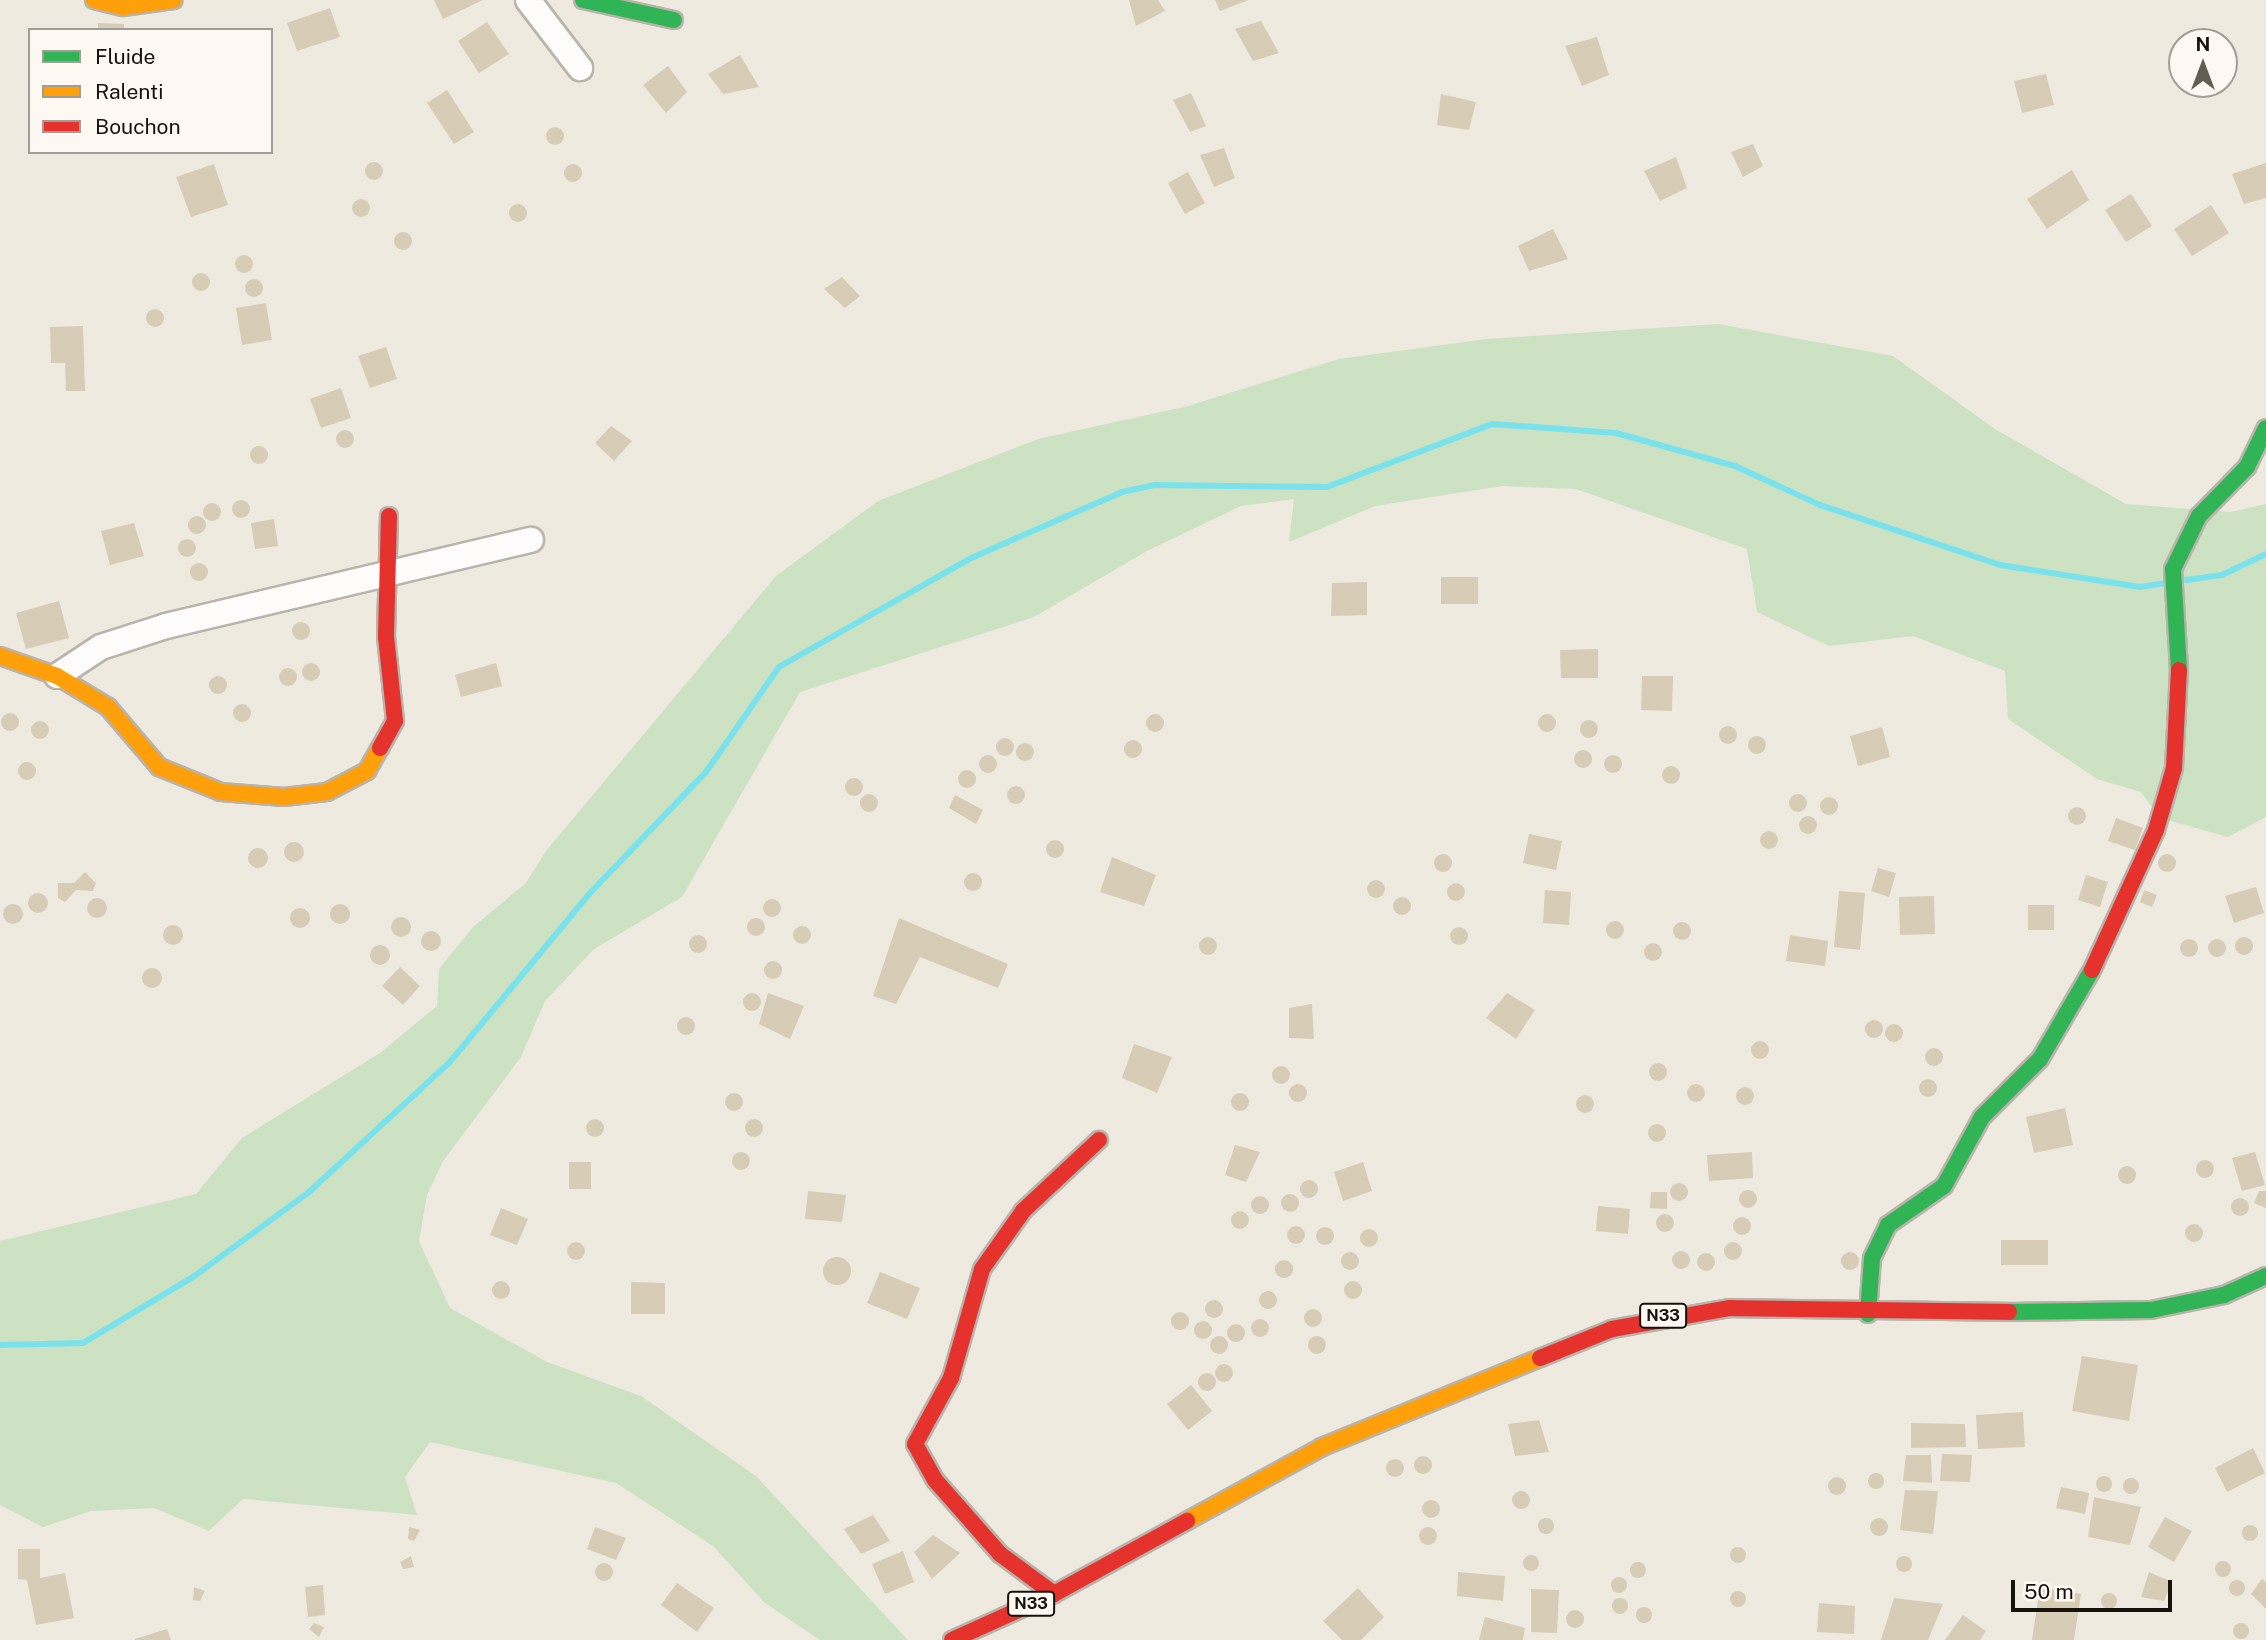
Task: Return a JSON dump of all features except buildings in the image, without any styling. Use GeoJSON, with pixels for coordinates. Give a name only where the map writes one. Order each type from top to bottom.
{"type":"FeatureCollection","features":[{"type":"Feature","properties":{"kind":"street"},"geometry":{"type":"LineString","coordinates":[[94,0],[123,8],[174,0]]}},
{"type":"Feature","properties":{"kind":"street"},"geometry":{"type":"LineString","coordinates":[[528,0],[580,68]]}},
{"type":"Feature","properties":{"kind":"street"},"geometry":{"type":"LineString","coordinates":[[583,0],[674,20]]}},
{"type":"Feature","properties":{"kind":"street"},"geometry":{"type":"LineString","coordinates":[[1868,1314],[1872,1258],[1888,1225],[1944,1186],[1982,1117],[2040,1059],[2080,996],[2156,830],[2174,768],[2181,629],[2173,569],[2199,516],[2247,467],[2266,428]]}},
{"type":"Feature","properties":{"kind":"street"},"geometry":{"type":"LineString","coordinates":[[0,656],[57,676],[108,707],[159,767],[221,792],[284,797],[327,792],[367,771],[394,721],[387,575],[389,516]]}},
{"type":"Feature","properties":{"kind":"street"},"geometry":{"type":"LineString","coordinates":[[57,676],[101,647],[166,626],[531,540]]}},
{"type":"Feature","properties":{"kind":"street"},"geometry":{"type":"LineString","coordinates":[[1054,1594],[1000,1555],[935,1480],[915,1444],[951,1378],[982,1269],[1023,1211],[1099,1140]]}},
{"type":"Feature","properties":{"kind":"street","name":"N33"},"geometry":{"type":"LineString","coordinates":[[952,1640],[1054,1594],[1322,1447],[1612,1329],[1730,1308],[1868,1314],[2151,1310],[2224,1295],[2266,1276]]}},
{"type":"Feature","properties":{"kind":"green space"},"geometry":{"type":"Polygon","coordinates":[[[1718,324],[1893,356],[1995,429],[2126,504],[2231,512],[2266,504],[2266,817],[2228,837],[2160,818],[2141,792],[2097,779],[2008,719],[2005,671],[1913,636],[1829,646],[1757,612],[1747,549],[1576,489],[1502,486],[1375,506],[1289,542],[1294,499],[1241,506],[1147,551],[1034,617],[800,692],[682,897],[594,949],[545,1001],[521,1057],[443,1161],[427,1195],[419,1241],[450,1308],[547,1362],[641,1396],[756,1476],[908,1640],[820,1640],[765,1603],[713,1546],[616,1483],[430,1442],[405,1477],[417,1515],[243,1499],[209,1531],[154,1508],[91,1511],[43,1527],[0,1505],[0,1241],[196,1194],[242,1138],[380,1053],[437,1006],[439,969],[473,927],[526,883],[546,851],[776,576],[878,501],[1038,439],[1188,406],[1339,359],[1487,339],[1718,324]]]}},
{"type":"Feature","properties":{"kind":"waterway"},"geometry":{"type":"LineString","coordinates":[[0,1345],[83,1343],[193,1277],[309,1192],[449,1063],[591,892],[706,772],[779,667],[971,558],[1122,492],[1155,485],[1327,487],[1492,424],[1616,433],[1735,466],[1820,505],[2000,565],[2140,587],[2165,583]]}},
{"type":"Feature","properties":{"kind":"waterway"},"geometry":{"type":"LineString","coordinates":[[2186,580],[2222,575],[2266,554]]}},
{"type":"Feature","properties":{"kind":"traffic: fast"},"geometry":{"type":"LineString","coordinates":[[583,0],[674,20]]}},
{"type":"Feature","properties":{"kind":"traffic: fast"},"geometry":{"type":"LineString","coordinates":[[2179,670],[2173,569],[2199,516],[2247,467],[2266,428]]}},
{"type":"Feature","properties":{"kind":"traffic: fast"},"geometry":{"type":"LineString","coordinates":[[1868,1314],[1872,1258],[1888,1225],[1944,1186],[1982,1117],[2040,1059],[2092,970]]}},
{"type":"Feature","properties":{"kind":"traffic: fast"},"geometry":{"type":"LineString","coordinates":[[2009,1312],[2151,1310],[2224,1295],[2266,1276]]}},
{"type":"Feature","properties":{"kind":"traffic: slow"},"geometry":{"type":"LineString","coordinates":[[94,0],[123,7],[174,0]]}},
{"type":"Feature","properties":{"kind":"traffic: slow"},"geometry":{"type":"LineString","coordinates":[[0,656],[57,676],[108,707],[159,767],[221,792],[284,797],[327,792],[367,771],[380,748]]}},
{"type":"Feature","properties":{"kind":"traffic: slow"},"geometry":{"type":"LineString","coordinates":[[1187,1521],[1322,1447],[1540,1358]]}},
{"type":"Feature","properties":{"kind":"traffic: jam"},"geometry":{"type":"LineString","coordinates":[[380,748],[395,721],[386,637],[389,516]]}},
{"type":"Feature","properties":{"kind":"traffic: jam"},"geometry":{"type":"LineString","coordinates":[[2092,970],[2156,830],[2174,768],[2179,670]]}},
{"type":"Feature","properties":{"kind":"traffic: jam"},"geometry":{"type":"LineString","coordinates":[[1054,1594],[1000,1554],[935,1480],[915,1444],[951,1378],[982,1269],[1023,1211],[1099,1140]]}},
{"type":"Feature","properties":{"kind":"traffic: jam"},"geometry":{"type":"LineString","coordinates":[[1540,1358],[1612,1329],[1730,1308],[2009,1312]]}},
{"type":"Feature","properties":{"kind":"traffic: jam"},"geometry":{"type":"LineString","coordinates":[[952,1640],[1054,1594],[1187,1521]]}}]}
